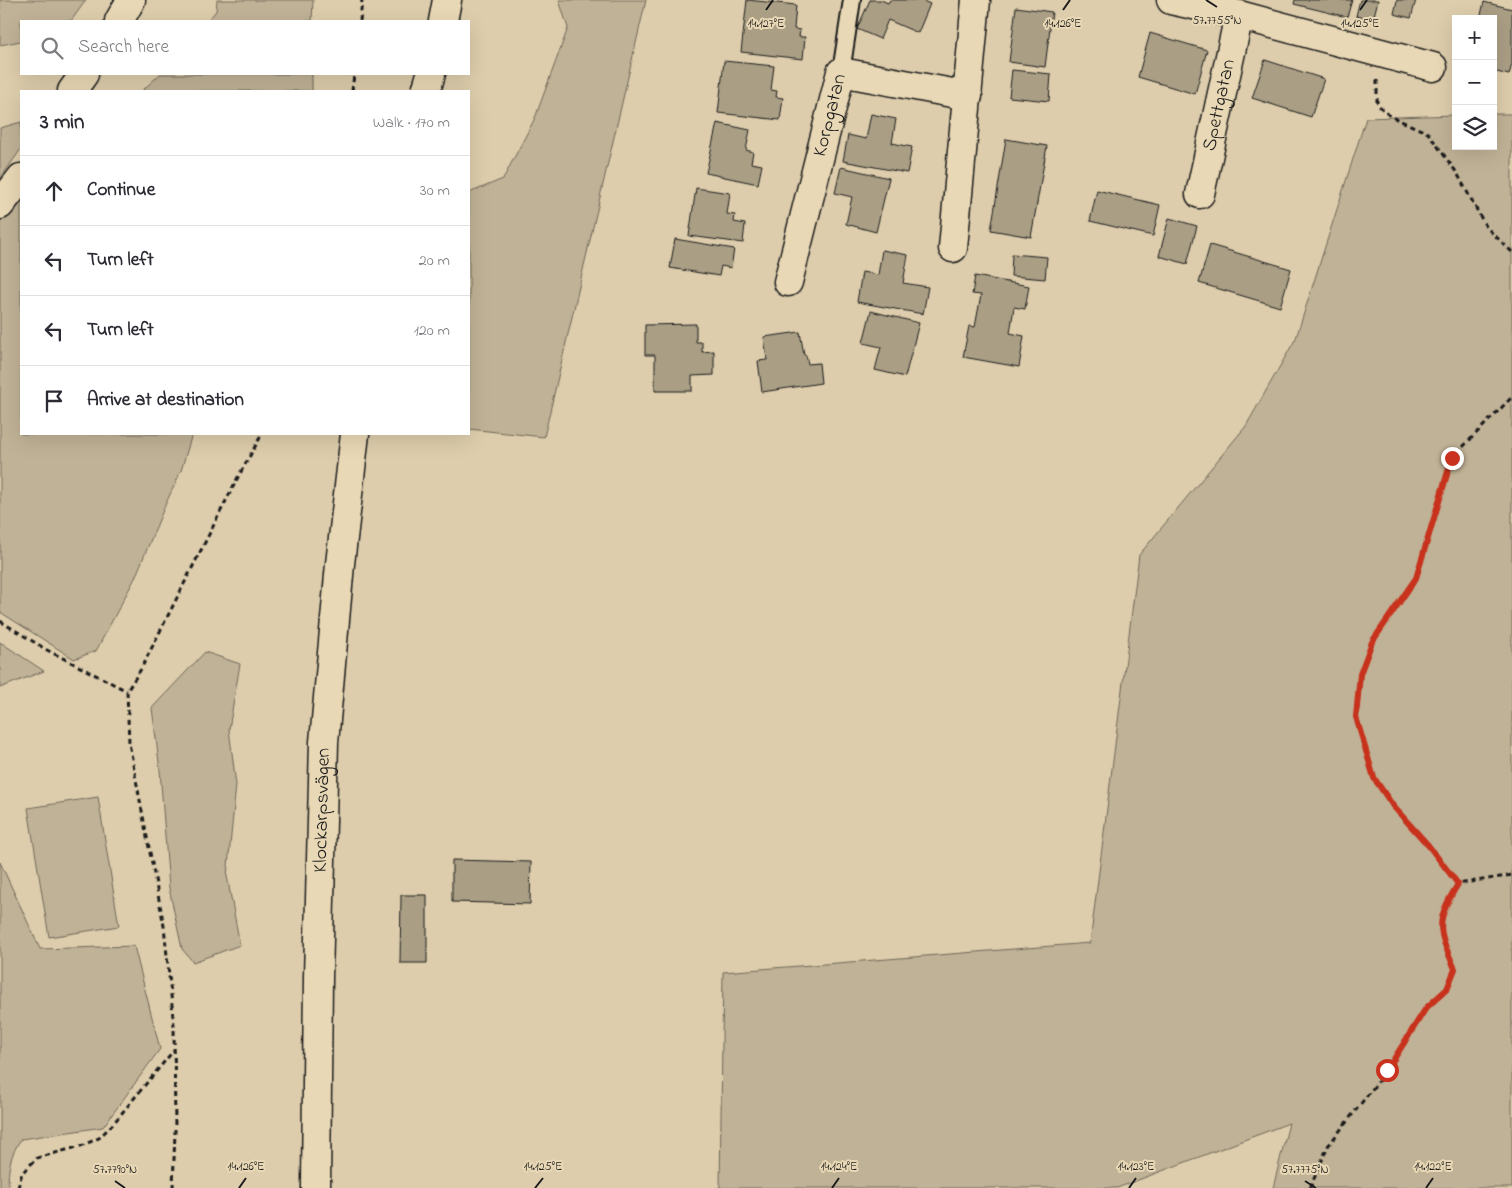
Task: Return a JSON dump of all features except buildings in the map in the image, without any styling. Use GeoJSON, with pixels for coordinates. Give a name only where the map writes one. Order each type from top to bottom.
{"type":"FeatureCollection","features":[{"type":"Feature","properties":{"kind":"street"},"geometry":{"type":"LineString","coordinates":[[119,20],[132,0]]}},
{"type":"Feature","properties":{"kind":"street"},"geometry":{"type":"LineString","coordinates":[[443,20],[448,0]]}},
{"type":"Feature","properties":{"kind":"street"},"geometry":{"type":"LineString","coordinates":[[953,248],[976,0]]}},
{"type":"Feature","properties":{"kind":"street"},"geometry":{"type":"LineString","coordinates":[[1171,0],[1239,15],[1433,67]]}},
{"type":"Feature","properties":{"kind":"street","name":"Spettgatan"},"geometry":{"type":"LineString","coordinates":[[1200,194],[1239,15]]}},
{"type":"Feature","properties":{"kind":"street","name":"Korpgatan"},"geometry":{"type":"LineString","coordinates":[[788,282],[841,72],[968,96]]}},
{"type":"Feature","properties":{"kind":"street"},"geometry":{"type":"LineString","coordinates":[[73,90],[83,75]]}},
{"type":"Feature","properties":{"kind":"street"},"geometry":{"type":"LineString","coordinates":[[426,90],[430,75]]}},
{"type":"Feature","properties":{"kind":"street"},"geometry":{"type":"LineString","coordinates":[[0,205],[20,179]]}},
{"type":"Feature","properties":{"kind":"street","name":"Klockarpsvägen"},"geometry":{"type":"LineString","coordinates":[[316,1188],[318,978],[324,742],[340,564],[355,435]]}},
{"type":"Feature","properties":{"kind":"lane"},"geometry":{"type":"LineString","coordinates":[[841,72],[852,0]]}},
{"type":"Feature","properties":{"kind":"path"},"geometry":{"type":"LineString","coordinates":[[360,20],[362,0]]}},
{"type":"Feature","properties":{"kind":"path"},"geometry":{"type":"LineString","coordinates":[[1379,52],[1376,87],[1377,104],[1390,116],[1428,133],[1457,173],[1486,227],[1512,252]]}},
{"type":"Feature","properties":{"kind":"path"},"geometry":{"type":"LineString","coordinates":[[352,90],[354,75]]}},
{"type":"Feature","properties":{"kind":"path"},"geometry":{"type":"LineString","coordinates":[[1458,884],[1428,845],[1393,806],[1374,778],[1356,717],[1360,674],[1372,642],[1416,578],[1452,458],[1512,397]]}},
{"type":"Feature","properties":{"kind":"path"},"geometry":{"type":"LineString","coordinates":[[173,1188],[175,1131],[174,1025],[164,926],[129,744],[127,691],[141,669],[237,479],[261,435]]}},
{"type":"Feature","properties":{"kind":"path"},"geometry":{"type":"LineString","coordinates":[[0,621],[47,650],[127,691]]}},
{"type":"Feature","properties":{"kind":"path"},"geometry":{"type":"LineString","coordinates":[[1310,1188],[1328,1146],[1387,1070],[1426,1008],[1447,989],[1455,969],[1442,938],[1441,920],[1446,903],[1458,884],[1512,875]]}},
{"type":"Feature","properties":{"kind":"path"},"geometry":{"type":"LineString","coordinates":[[18,1188],[22,1173],[37,1158],[81,1146],[99,1138],[112,1125],[174,1049]]}},
{"type":"Feature","properties":{"kind":"shaded area"},"geometry":{"type":"Polygon","coordinates":[[[0,0],[86,0],[72,20],[20,20],[20,41],[0,45],[0,0]]]}},
{"type":"Feature","properties":{"kind":"shaded area"},"geometry":{"type":"Polygon","coordinates":[[[217,0],[313,0],[312,20],[208,20],[216,11],[217,0]]]}},
{"type":"Feature","properties":{"kind":"shaded area"},"geometry":{"type":"Polygon","coordinates":[[[559,0],[646,0],[544,437],[470,429],[470,193],[503,179],[535,118],[568,28],[559,0]]]}},
{"type":"Feature","properties":{"kind":"shaded area"},"geometry":{"type":"Polygon","coordinates":[[[159,75],[312,75],[312,90],[143,90],[159,75]]]}},
{"type":"Feature","properties":{"kind":"shaded area"},"geometry":{"type":"Polygon","coordinates":[[[1497,114],[1512,114],[1512,1188],[1273,1188],[1289,1123],[1117,1188],[717,1188],[720,1187],[723,972],[1090,943],[1139,555],[1246,426],[1296,338],[1366,118],[1452,115],[1452,150],[1497,150],[1497,114]]]}},
{"type":"Feature","properties":{"kind":"shaded area"},"geometry":{"type":"Polygon","coordinates":[[[20,122],[20,150],[0,179],[0,128],[20,122]]]}},
{"type":"Feature","properties":{"kind":"shaded area"},"geometry":{"type":"Polygon","coordinates":[[[20,196],[20,435],[192,435],[181,471],[135,578],[96,651],[74,659],[0,612],[0,223],[20,196]]]}},
{"type":"Feature","properties":{"kind":"shaded area"},"geometry":{"type":"Polygon","coordinates":[[[0,642],[44,671],[0,688],[0,642]]]}},
{"type":"Feature","properties":{"kind":"shaded area"},"geometry":{"type":"Polygon","coordinates":[[[205,652],[240,664],[229,729],[236,785],[227,876],[240,945],[193,962],[182,949],[169,888],[160,770],[152,708],[205,652]]]}},
{"type":"Feature","properties":{"kind":"shaded area"},"geometry":{"type":"Polygon","coordinates":[[[98,797],[119,926],[49,937],[28,808],[98,797]]]}},
{"type":"Feature","properties":{"kind":"shaded area"},"geometry":{"type":"Polygon","coordinates":[[[0,862],[40,949],[134,946],[160,1049],[103,1127],[21,1139],[10,1162],[8,1188],[0,1188],[0,862]]]}},
{"type":"Feature","properties":{"kind":"route"},"geometry":{"type":"LineString","coordinates":[[1387,1070],[1426,1008],[1447,989],[1455,969],[1442,938],[1441,920],[1446,903],[1458,884],[1428,845],[1393,806],[1374,778],[1356,717],[1360,674],[1372,642],[1416,578],[1452,458]]}}]}
